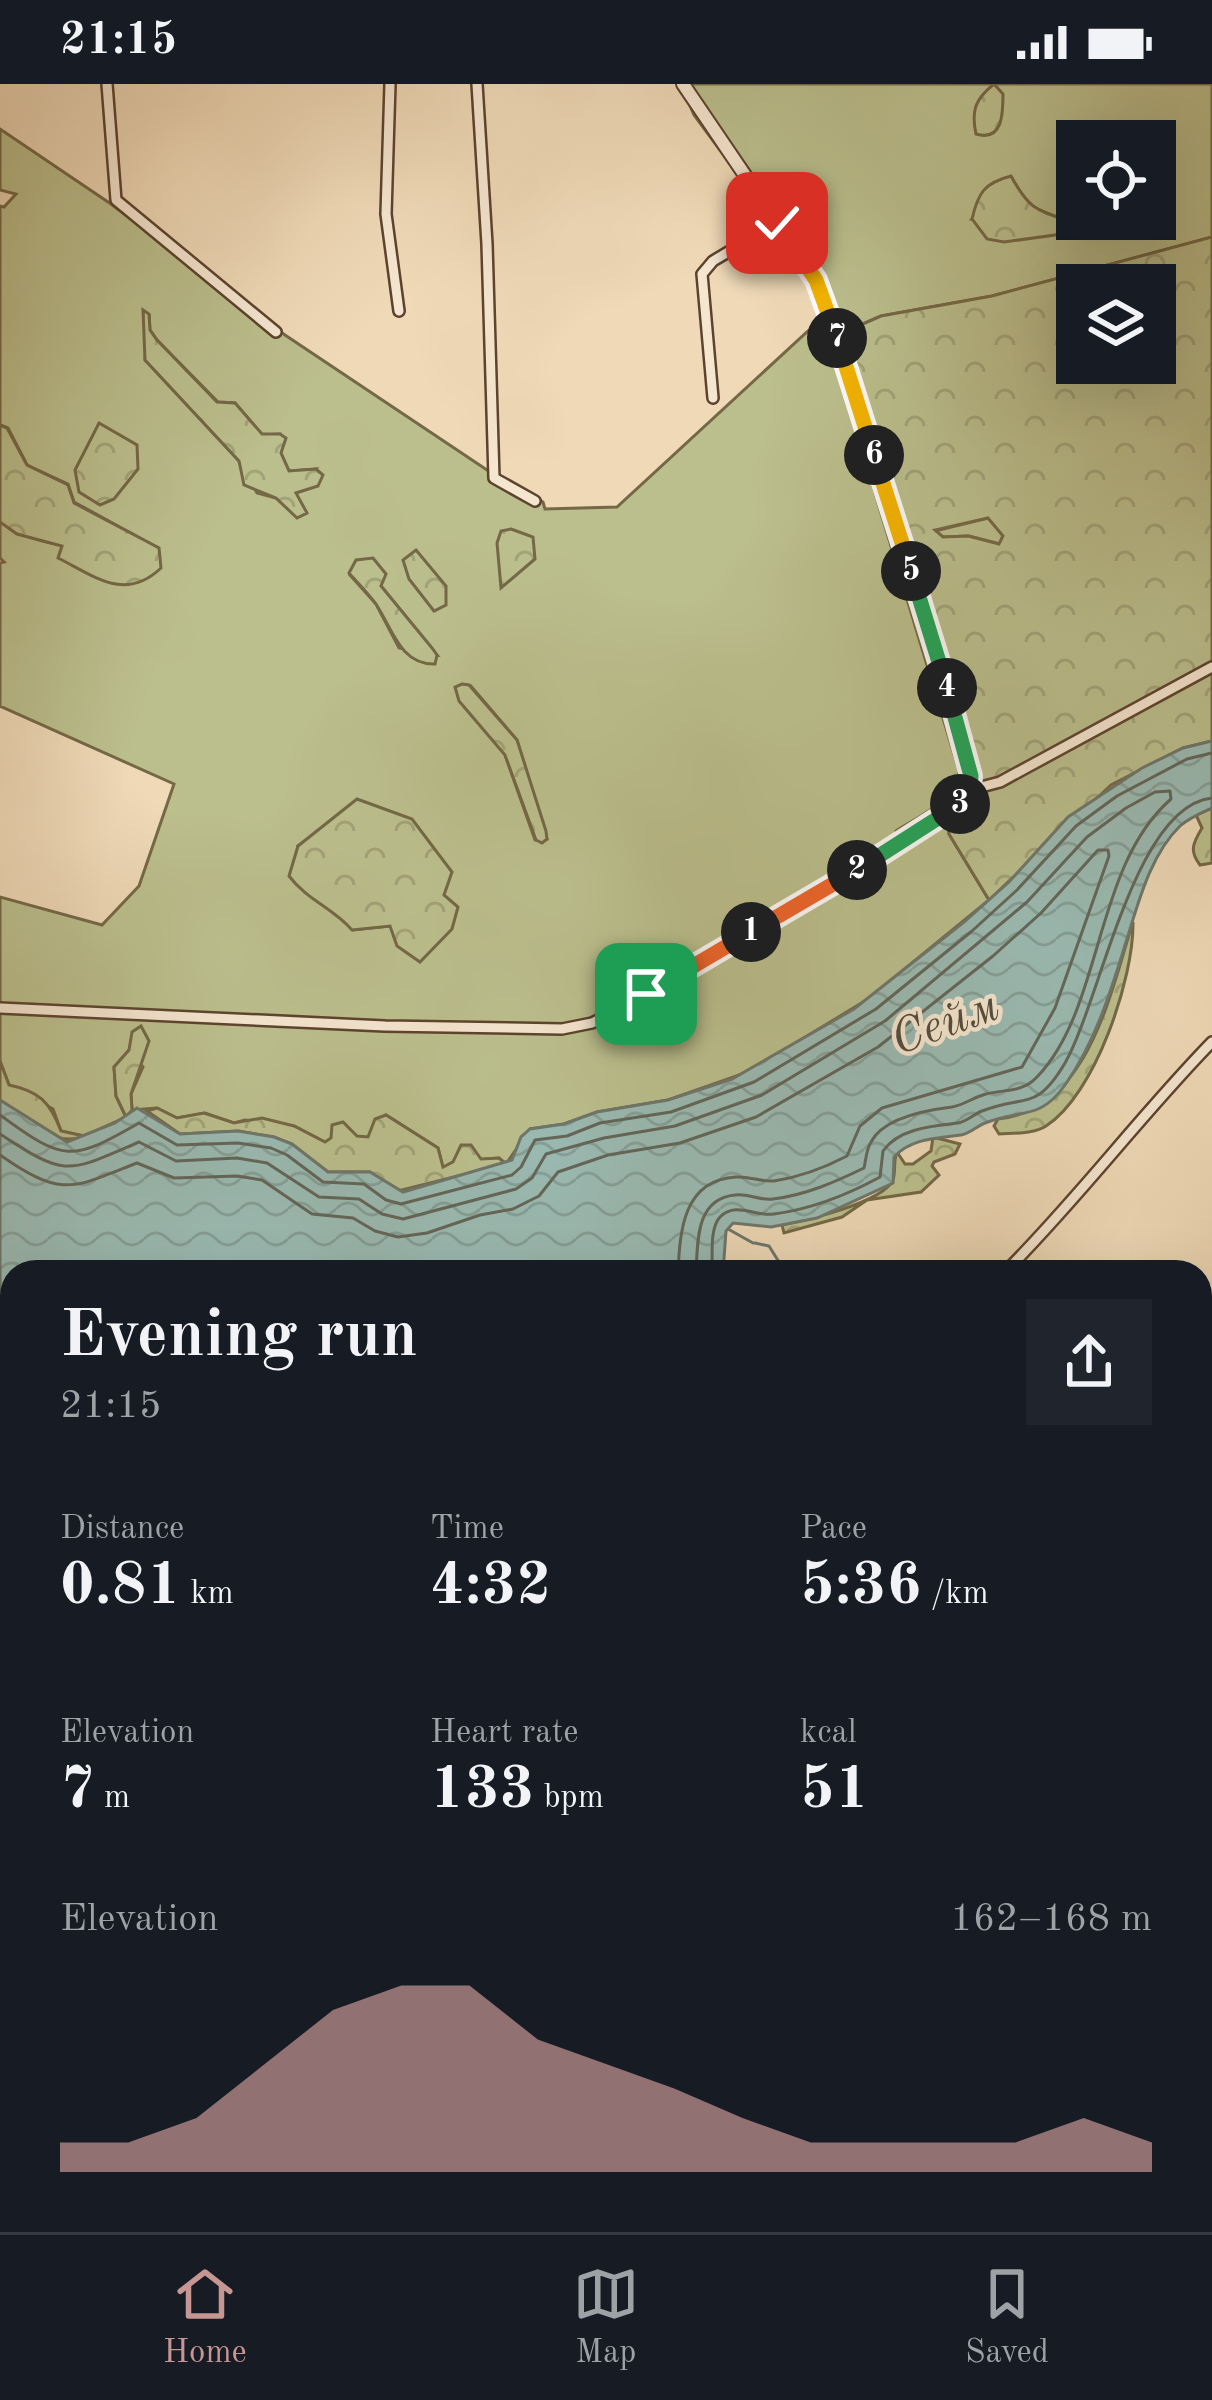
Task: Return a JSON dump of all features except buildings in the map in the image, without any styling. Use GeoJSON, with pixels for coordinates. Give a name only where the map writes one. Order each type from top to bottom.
{"type":"FeatureCollection","features":[{"type":"Feature","properties":{"kind":"street"},"geometry":{"type":"LineString","coordinates":[[107,84],[116,200],[276,332]]}},
{"type":"Feature","properties":{"kind":"street"},"geometry":{"type":"LineString","coordinates":[[390,84],[386,214],[399,311]]}},
{"type":"Feature","properties":{"kind":"street"},"geometry":{"type":"LineString","coordinates":[[477,84],[488,244],[494,478],[535,501]]}},
{"type":"Feature","properties":{"kind":"street"},"geometry":{"type":"LineString","coordinates":[[682,84],[816,280],[970,761],[970,790]]}},
{"type":"Feature","properties":{"kind":"street"},"geometry":{"type":"LineString","coordinates":[[713,398],[703,274],[713,261],[777,223]]}},
{"type":"Feature","properties":{"kind":"street"},"geometry":{"type":"LineString","coordinates":[[0,1008],[386,1026],[562,1029],[592,1023],[894,848],[950,812],[970,790],[1000,782],[1212,667]]}},
{"type":"Feature","properties":{"kind":"street"},"geometry":{"type":"LineString","coordinates":[[1017,1260],[1081,1194],[1212,1042]]}},
{"type":"Feature","properties":{"kind":"green space"},"geometry":{"type":"Polygon","coordinates":[[[681,84],[1212,84],[1212,237],[1111,264],[1056,264],[1056,279],[881,316],[842,333],[910,543],[976,775],[974,799],[949,825],[949,834],[989,900],[868,999],[748,1072],[668,1100],[530,1129],[506,1164],[499,1158],[453,1162],[443,1168],[438,1148],[386,1115],[368,1137],[325,1142],[294,1126],[234,1123],[205,1113],[177,1118],[157,1108],[132,1110],[131,1094],[143,1067],[129,1050],[114,1067],[116,1096],[126,1117],[84,1136],[61,1131],[53,1109],[9,1085],[0,1061],[0,897],[102,925],[139,886],[174,784],[0,706],[0,563],[4,562],[0,522],[56,544],[158,548],[74,502],[68,484],[27,465],[8,428],[0,425],[0,206],[16,194],[0,190],[0,129],[111,204],[285,335],[499,478],[543,502],[545,509],[617,507],[829,317],[816,280],[694,115],[681,84]],[[149,314],[145,360],[239,461],[257,493],[276,498],[297,517],[306,513],[295,493],[316,469],[289,471],[280,434],[262,435],[235,403],[218,402],[157,340],[150,330],[149,314]],[[865,440],[861,447],[959,771],[944,799],[896,831],[897,839],[957,799],[965,783],[965,761],[865,440]],[[349,574],[376,604],[399,648],[437,655],[381,586],[349,574]],[[470,685],[505,755],[535,840],[547,839],[517,740],[470,685]],[[324,828],[298,846],[353,930],[390,926],[420,962],[324,828]]]}},
{"type":"Feature","properties":{"kind":"green space"},"geometry":{"type":"Polygon","coordinates":[[[994,84],[1003,94],[1000,124],[992,134],[976,134],[976,106],[994,84]]]}},
{"type":"Feature","properties":{"kind":"green space"},"geometry":{"type":"Polygon","coordinates":[[[1011,176],[1033,206],[1056,216],[1056,235],[1004,242],[987,239],[972,219],[984,190],[1011,176]]]}},
{"type":"Feature","properties":{"kind":"green space"},"geometry":{"type":"Polygon","coordinates":[[[1212,237],[1212,741],[1183,748],[1111,785],[989,900],[949,834],[949,825],[974,799],[976,775],[910,543],[842,333],[881,316],[1056,279],[1056,384],[1176,384],[1176,264],[1111,264],[1212,237]],[[988,518],[935,530],[943,537],[968,536],[999,544],[1003,536],[988,518]]]}},
{"type":"Feature","properties":{"kind":"green space"},"geometry":{"type":"Polygon","coordinates":[[[143,310],[149,314],[150,330],[157,340],[217,402],[235,403],[262,434],[286,438],[281,453],[289,471],[316,469],[323,475],[318,486],[296,493],[307,513],[297,518],[276,498],[244,485],[239,461],[145,360],[143,310]]]}},
{"type":"Feature","properties":{"kind":"green space"},"geometry":{"type":"Polygon","coordinates":[[[99,423],[137,445],[138,469],[114,499],[100,505],[79,492],[75,470],[99,423]]]}},
{"type":"Feature","properties":{"kind":"green space"},"geometry":{"type":"Polygon","coordinates":[[[0,425],[7,428],[27,465],[68,485],[74,503],[159,548],[161,568],[135,583],[110,583],[58,558],[62,546],[17,534],[0,522],[0,425]]]}},
{"type":"Feature","properties":{"kind":"green space"},"geometry":{"type":"Polygon","coordinates":[[[988,518],[1003,535],[1000,544],[969,536],[943,537],[935,531],[988,518]]]}},
{"type":"Feature","properties":{"kind":"green space"},"geometry":{"type":"Polygon","coordinates":[[[511,529],[533,537],[535,559],[501,588],[497,543],[501,531],[511,529]]]}},
{"type":"Feature","properties":{"kind":"green space"},"geometry":{"type":"Polygon","coordinates":[[[416,550],[446,586],[446,605],[434,611],[409,579],[403,560],[416,550]]]}},
{"type":"Feature","properties":{"kind":"green space"},"geometry":{"type":"Polygon","coordinates":[[[373,558],[386,574],[381,586],[437,655],[435,664],[405,652],[376,604],[349,573],[356,560],[373,558]]]}},
{"type":"Feature","properties":{"kind":"green space"},"geometry":{"type":"Polygon","coordinates":[[[469,685],[517,740],[546,831],[542,843],[536,840],[505,755],[459,701],[455,687],[469,685]]]}},
{"type":"Feature","properties":{"kind":"green space"},"geometry":{"type":"Polygon","coordinates":[[[357,799],[412,819],[452,872],[444,895],[458,907],[452,929],[420,962],[397,946],[390,926],[352,930],[289,876],[298,846],[357,799]]]}},
{"type":"Feature","properties":{"kind":"green space"},"geometry":{"type":"Polygon","coordinates":[[[1212,808],[1212,863],[1200,865],[1193,851],[1202,828],[1196,815],[1212,808]]]}},
{"type":"Feature","properties":{"kind":"green space"},"geometry":{"type":"Polygon","coordinates":[[[1133,922],[1119,1003],[1080,1089],[1046,1126],[999,1134],[994,1126],[998,1119],[1029,1111],[1054,1095],[1074,1072],[1104,1014],[1133,922]]]}},
{"type":"Feature","properties":{"kind":"green space"},"geometry":{"type":"Polygon","coordinates":[[[141,1026],[149,1041],[131,1094],[132,1110],[126,1117],[116,1096],[114,1067],[129,1050],[132,1032],[141,1026]]]}},
{"type":"Feature","properties":{"kind":"green space"},"geometry":{"type":"Polygon","coordinates":[[[0,1061],[9,1085],[42,1099],[61,1131],[84,1136],[51,1135],[0,1100],[0,1061]]]}},
{"type":"Feature","properties":{"kind":"green space"},"geometry":{"type":"Polygon","coordinates":[[[157,1108],[177,1118],[204,1113],[234,1123],[262,1118],[294,1126],[325,1142],[331,1138],[332,1125],[343,1122],[357,1136],[368,1137],[375,1119],[386,1115],[438,1148],[443,1167],[453,1162],[461,1145],[471,1145],[481,1159],[499,1158],[506,1164],[398,1191],[370,1172],[328,1172],[292,1144],[274,1137],[238,1131],[180,1134],[147,1111],[157,1108]]]}},
{"type":"Feature","properties":{"kind":"green space"},"geometry":{"type":"Polygon","coordinates":[[[933,1137],[960,1144],[955,1154],[934,1162],[939,1175],[921,1192],[867,1200],[842,1217],[784,1233],[782,1225],[874,1196],[893,1180],[897,1152],[905,1164],[913,1164],[931,1151],[933,1137]]]}},
{"type":"Feature","properties":{"kind":"water","name":"Сейм"},"geometry":{"type":"Polygon","coordinates":[[[1212,741],[1212,808],[1180,826],[1153,865],[1094,1034],[1056,1096],[1038,1109],[985,1123],[964,1134],[908,1146],[894,1157],[893,1183],[817,1218],[771,1227],[733,1223],[726,1231],[724,1260],[0,1260],[0,1100],[67,1142],[115,1123],[137,1108],[180,1134],[238,1131],[274,1137],[292,1144],[328,1172],[370,1172],[403,1192],[512,1160],[521,1137],[530,1129],[668,1100],[732,1079],[854,1009],[1009,882],[1068,817],[1142,768],[1183,748],[1212,741]]]}},
{"type":"Feature","properties":{"kind":"waterway"},"geometry":{"type":"LineString","coordinates":[[728,1229],[753,1243]]}},
{"type":"Feature","properties":{"kind":"waterway"},"geometry":{"type":"LineString","coordinates":[[755,1243],[769,1246],[778,1260]]}},
{"type":"Feature","properties":{"kind":"route"},"geometry":{"type":"LineString","coordinates":[[646,994],[894,848],[950,812],[970,790],[970,761],[834,329],[816,280],[777,223]]}}]}
